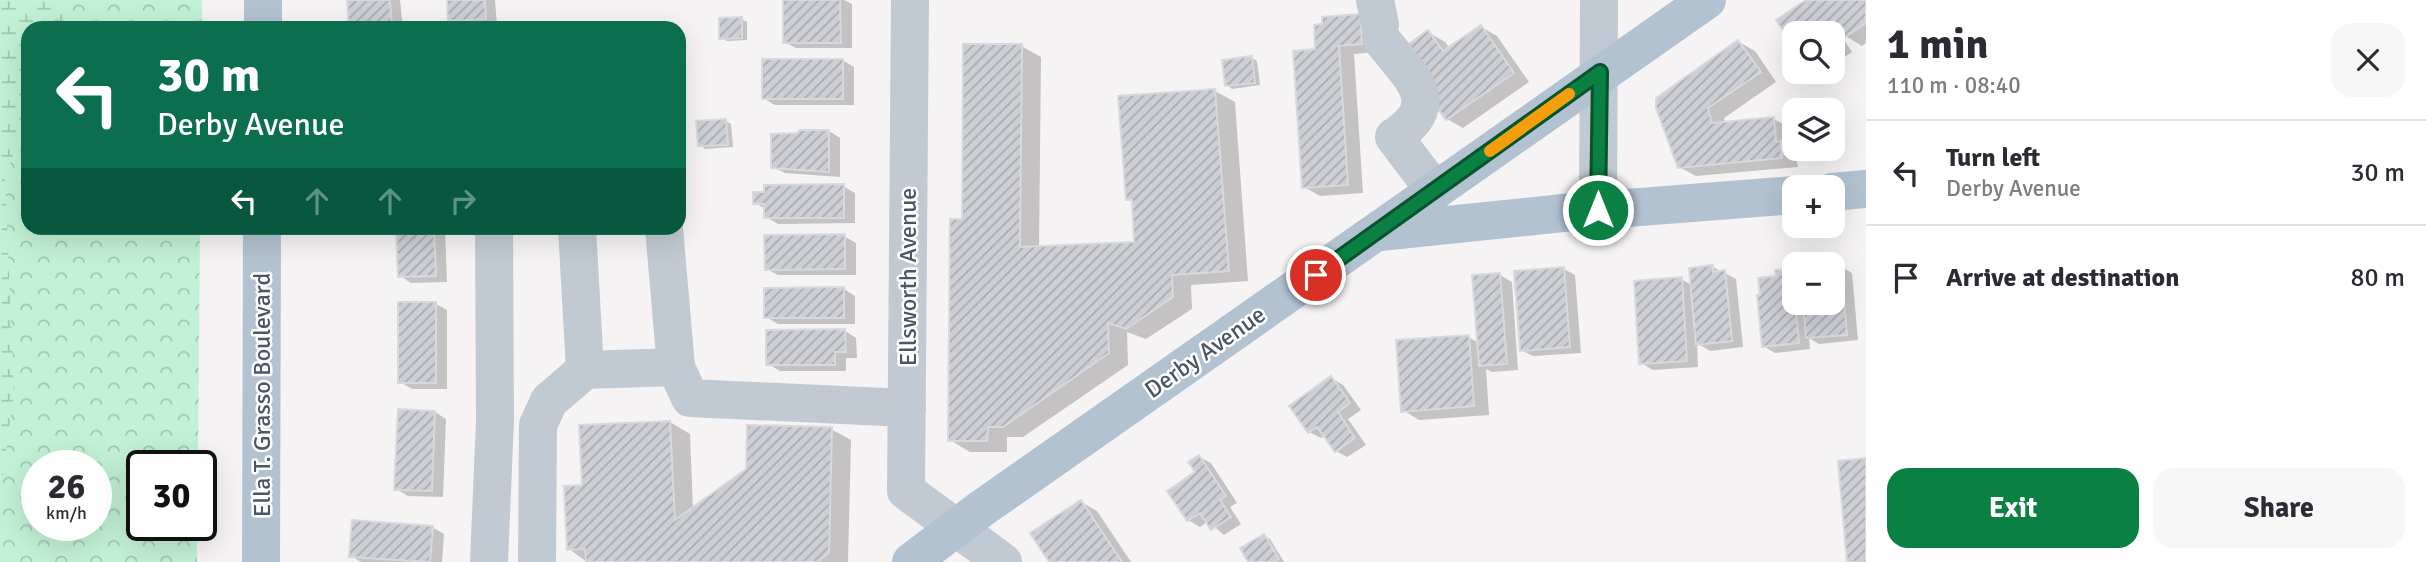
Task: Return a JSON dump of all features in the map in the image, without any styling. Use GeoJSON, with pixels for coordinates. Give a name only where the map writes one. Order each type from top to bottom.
{"type":"FeatureCollection","features":[{"type":"Feature","properties":{"kind":"main road"},"geometry":{"type":"LineString","coordinates":[[263,0],[263,21]]}},
{"type":"Feature","properties":{"kind":"main road","name":"Derby Avenue"},"geometry":{"type":"LineString","coordinates":[[911,562],[1600,72],[1707,0]]}},
{"type":"Feature","properties":{"kind":"main road"},"geometry":{"type":"LineString","coordinates":[[1845,191],[1866,190]]}},
{"type":"Feature","properties":{"kind":"main road"},"geometry":{"type":"LineString","coordinates":[[1378,232],[1598,210],[1782,196]]}},
{"type":"Feature","properties":{"kind":"main road","name":"Ella T. Grasso Boulevard"},"geometry":{"type":"LineString","coordinates":[[261,562],[262,235]]}},
{"type":"Feature","properties":{"kind":"street","name":"Ellsworth Avenue"},"geometry":{"type":"LineString","coordinates":[[910,0],[906,491],[958,527]]}},
{"type":"Feature","properties":{"kind":"street"},"geometry":{"type":"LineString","coordinates":[[1598,0],[1598,210]]}},
{"type":"Feature","properties":{"kind":"street"},"geometry":{"type":"LineString","coordinates":[[1379,22],[1420,91],[1423,102],[1420,116],[1411,127],[1395,138],[1435,191]]}},
{"type":"Feature","properties":{"kind":"street"},"geometry":{"type":"LineString","coordinates":[[489,562],[495,420],[494,235]]}},
{"type":"Feature","properties":{"kind":"street"},"geometry":{"type":"LineString","coordinates":[[577,235],[584,370]]}},
{"type":"Feature","properties":{"kind":"street"},"geometry":{"type":"LineString","coordinates":[[665,235],[676,367],[690,398],[907,408]]}},
{"type":"Feature","properties":{"kind":"street"},"geometry":{"type":"LineString","coordinates":[[537,562],[538,425],[549,401],[584,370],[676,367]]}},
{"type":"Feature","properties":{"kind":"street"},"geometry":{"type":"LineString","coordinates":[[495,420],[538,425]]}},
{"type":"Feature","properties":{"kind":"street"},"geometry":{"type":"LineString","coordinates":[[958,527],[1003,562]]}},
{"type":"Feature","properties":{"kind":"green space"},"geometry":{"type":"Polygon","coordinates":[[[0,0],[202,0],[202,21],[21,21],[21,235],[200,235],[198,450],[126,450],[126,541],[197,541],[197,562],[0,562],[0,0]]]}},
{"type":"Feature","properties":{"kind":"green space"},"geometry":{"type":"Polygon","coordinates":[[[0,0],[69,0],[62,21],[21,21],[21,133],[5,178],[14,391],[0,498],[0,0]]]}},
{"type":"Feature","properties":{"kind":"building"},"geometry":{"type":"Polygon","coordinates":[[[347,0],[390,0],[392,21],[348,21],[347,0]]]}},
{"type":"Feature","properties":{"kind":"building"},"geometry":{"type":"Polygon","coordinates":[[[447,0],[485,0],[486,19],[448,21],[447,0]]]}},
{"type":"Feature","properties":{"kind":"building"},"geometry":{"type":"Polygon","coordinates":[[[783,0],[840,0],[841,43],[783,43],[783,0]]]}},
{"type":"Feature","properties":{"kind":"building"},"geometry":{"type":"Polygon","coordinates":[[[1806,0],[1866,0],[1866,23],[1845,37],[1845,21],[1782,21],[1782,29],[1776,20],[1806,0]]]}},
{"type":"Feature","properties":{"kind":"building"},"geometry":{"type":"Polygon","coordinates":[[[1360,14],[1362,44],[1339,46],[1348,185],[1302,188],[1293,51],[1315,49],[1314,25],[1322,24],[1322,17],[1360,14]]]}},
{"type":"Feature","properties":{"kind":"building"},"geometry":{"type":"Polygon","coordinates":[[[742,17],[742,38],[719,39],[719,18],[742,17]]]}},
{"type":"Feature","properties":{"kind":"building"},"geometry":{"type":"Polygon","coordinates":[[[1481,25],[1514,73],[1446,120],[1412,73],[1403,48],[1428,30],[1443,51],[1481,25]]]}},
{"type":"Feature","properties":{"kind":"building"},"geometry":{"type":"Polygon","coordinates":[[[1738,40],[1761,72],[1708,108],[1712,123],[1774,117],[1776,142],[1781,141],[1782,158],[1678,168],[1656,108],[1656,98],[1738,40]]]}},
{"type":"Feature","properties":{"kind":"building"},"geometry":{"type":"Polygon","coordinates":[[[963,44],[1022,44],[1020,247],[1134,242],[1132,200],[1126,200],[1118,96],[1215,89],[1229,271],[1172,275],[1173,297],[1126,329],[1108,323],[1109,353],[1003,427],[988,427],[987,441],[948,441],[950,219],[962,219],[963,44]]]}},
{"type":"Feature","properties":{"kind":"building"},"geometry":{"type":"Polygon","coordinates":[[[1252,56],[1255,83],[1225,86],[1222,60],[1252,56]]]}},
{"type":"Feature","properties":{"kind":"building"},"geometry":{"type":"Polygon","coordinates":[[[762,59],[843,59],[843,99],[762,99],[762,59]]]}},
{"type":"Feature","properties":{"kind":"building"},"geometry":{"type":"Polygon","coordinates":[[[726,119],[728,145],[698,146],[696,121],[726,119]]]}},
{"type":"Feature","properties":{"kind":"building"},"geometry":{"type":"Polygon","coordinates":[[[800,130],[829,130],[829,172],[771,168],[771,134],[797,133],[800,130]]]}},
{"type":"Feature","properties":{"kind":"building"},"geometry":{"type":"Polygon","coordinates":[[[844,184],[844,218],[764,218],[764,204],[753,204],[753,192],[764,192],[764,185],[844,184]]]}},
{"type":"Feature","properties":{"kind":"building"},"geometry":{"type":"Polygon","coordinates":[[[845,234],[845,269],[765,270],[764,235],[845,234]]]}},
{"type":"Feature","properties":{"kind":"building"},"geometry":{"type":"Polygon","coordinates":[[[396,235],[434,235],[436,276],[398,277],[396,235]]]}},
{"type":"Feature","properties":{"kind":"building"},"geometry":{"type":"Polygon","coordinates":[[[1713,265],[1713,272],[1725,270],[1732,341],[1696,345],[1689,268],[1713,265]]]}},
{"type":"Feature","properties":{"kind":"building"},"geometry":{"type":"Polygon","coordinates":[[[1564,267],[1570,347],[1520,351],[1514,271],[1564,267]]]}},
{"type":"Feature","properties":{"kind":"building"},"geometry":{"type":"Polygon","coordinates":[[[1775,270],[1782,270],[1782,315],[1796,315],[1799,343],[1762,347],[1758,278],[1776,276],[1775,270]]]}},
{"type":"Feature","properties":{"kind":"building"},"geometry":{"type":"Polygon","coordinates":[[[1500,273],[1507,364],[1479,366],[1472,275],[1500,273]]]}},
{"type":"Feature","properties":{"kind":"building"},"geometry":{"type":"Polygon","coordinates":[[[1682,277],[1687,361],[1639,364],[1634,281],[1682,277]]]}},
{"type":"Feature","properties":{"kind":"building"},"geometry":{"type":"Polygon","coordinates":[[[844,287],[844,318],[764,318],[764,288],[844,287]]]}},
{"type":"Feature","properties":{"kind":"building"},"geometry":{"type":"Polygon","coordinates":[[[398,302],[436,302],[436,383],[398,383],[398,302]]]}},
{"type":"Feature","properties":{"kind":"building"},"geometry":{"type":"Polygon","coordinates":[[[1845,312],[1847,335],[1806,338],[1804,315],[1845,315],[1845,312]]]}},
{"type":"Feature","properties":{"kind":"building"},"geometry":{"type":"Polygon","coordinates":[[[845,329],[846,352],[835,352],[835,365],[766,365],[766,330],[845,329]]]}},
{"type":"Feature","properties":{"kind":"building"},"geometry":{"type":"Polygon","coordinates":[[[1469,335],[1474,406],[1401,412],[1396,340],[1469,335]]]}},
{"type":"Feature","properties":{"kind":"building"},"geometry":{"type":"Polygon","coordinates":[[[1331,376],[1350,403],[1338,412],[1355,438],[1335,452],[1317,427],[1308,433],[1289,406],[1331,376]]]}},
{"type":"Feature","properties":{"kind":"building"},"geometry":{"type":"Polygon","coordinates":[[[398,409],[435,411],[432,491],[394,490],[398,409]]]}},
{"type":"Feature","properties":{"kind":"building"},"geometry":{"type":"Polygon","coordinates":[[[670,421],[675,520],[746,469],[747,425],[832,427],[829,553],[817,562],[586,562],[585,549],[567,550],[564,486],[582,485],[579,425],[670,421]]]}},
{"type":"Feature","properties":{"kind":"building"},"geometry":{"type":"Polygon","coordinates":[[[1199,455],[1226,496],[1220,500],[1231,517],[1211,530],[1200,513],[1187,521],[1167,491],[1195,472],[1188,462],[1199,455]]]}},
{"type":"Feature","properties":{"kind":"building"},"geometry":{"type":"Polygon","coordinates":[[[1866,458],[1866,562],[1847,562],[1838,461],[1866,458]]]}},
{"type":"Feature","properties":{"kind":"building"},"geometry":{"type":"Polygon","coordinates":[[[1081,500],[1122,562],[1049,562],[1030,533],[1081,500]]]}},
{"type":"Feature","properties":{"kind":"building"},"geometry":{"type":"Polygon","coordinates":[[[352,520],[433,526],[430,562],[349,557],[352,520]]]}},
{"type":"Feature","properties":{"kind":"building"},"geometry":{"type":"Polygon","coordinates":[[[1264,534],[1279,559],[1274,562],[1248,562],[1240,548],[1264,534]]]}},
{"type":"Feature","properties":{"kind":"slow traffic"},"geometry":{"type":"LineString","coordinates":[[1490,151],[1569,94]]}},
{"type":"Feature","properties":{"kind":"route"},"geometry":{"type":"LineString","coordinates":[[1316,275],[1600,72],[1598,210]]}}]}
